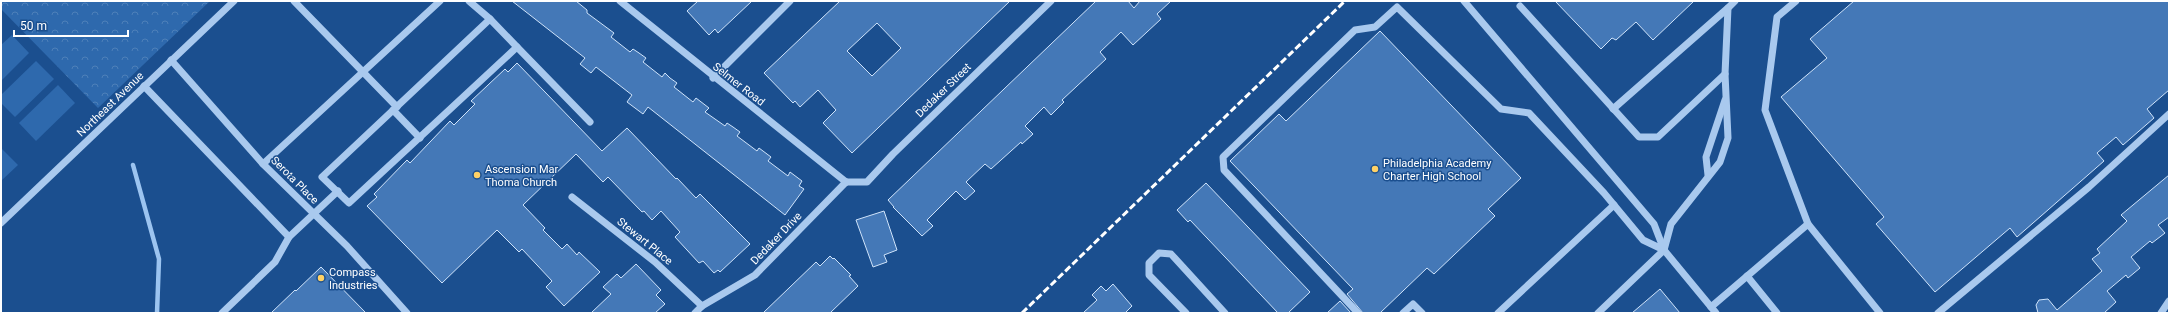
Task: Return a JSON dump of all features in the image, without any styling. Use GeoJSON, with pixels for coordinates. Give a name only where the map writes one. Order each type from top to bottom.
{"type":"FeatureCollection","features":[{"type":"Feature","properties":{"kind":"street","name":"Northeast Avenue"},"geometry":{"type":"LineString","coordinates":[[1,223],[234,1]]}},
{"type":"Feature","properties":{"kind":"street"},"geometry":{"type":"LineString","coordinates":[[294,1],[364,73],[420,138]]}},
{"type":"Feature","properties":{"kind":"street"},"geometry":{"type":"LineString","coordinates":[[264,164],[440,1]]}},
{"type":"Feature","properties":{"kind":"street"},"geometry":{"type":"LineString","coordinates":[[469,1],[490,19],[590,122]]}},
{"type":"Feature","properties":{"kind":"street","name":"Selmer Road"},"geometry":{"type":"LineString","coordinates":[[620,1],[713,78],[846,182]]}},
{"type":"Feature","properties":{"kind":"street"},"geometry":{"type":"LineString","coordinates":[[713,78],[790,1]]}},
{"type":"Feature","properties":{"kind":"street","name":"Dedaker Street"},"geometry":{"type":"LineString","coordinates":[[846,182],[867,182],[893,154],[1051,1]]}},
{"type":"Feature","properties":{"kind":"street"},"geometry":{"type":"LineString","coordinates":[[1464,1],[1654,224],[1664,250],[1714,310],[1747,276],[1808,224]]}},
{"type":"Feature","properties":{"kind":"street"},"geometry":{"type":"LineString","coordinates":[[1613,109],[1735,1]]}},
{"type":"Feature","properties":{"kind":"street"},"geometry":{"type":"LineString","coordinates":[[1796,1],[1777,17],[1765,110],[1808,224],[1880,313]]}},
{"type":"Feature","properties":{"kind":"street"},"geometry":{"type":"LineString","coordinates":[[1520,6],[1639,137],[1658,137],[1725,74]]}},
{"type":"Feature","properties":{"kind":"street"},"geometry":{"type":"LineString","coordinates":[[1358,313],[1224,170],[1223,157],[1355,30],[1375,27],[1397,7],[1501,109],[1529,113],[1614,205],[1642,240],[1664,250]]}},
{"type":"Feature","properties":{"kind":"street"},"geometry":{"type":"LineString","coordinates":[[1599,313],[1664,250],[1671,224],[1708,175],[1720,162],[1728,138],[1725,74],[1728,8]]}},
{"type":"Feature","properties":{"kind":"street"},"geometry":{"type":"LineString","coordinates":[[490,19],[322,177],[349,203],[517,46]]}},
{"type":"Feature","properties":{"kind":"street","name":"Serota Place"},"geometry":{"type":"LineString","coordinates":[[171,60],[264,164],[346,246],[407,313]]}},
{"type":"Feature","properties":{"kind":"street"},"geometry":{"type":"LineString","coordinates":[[144,86],[290,237]]}},
{"type":"Feature","properties":{"kind":"street"},"geometry":{"type":"LineString","coordinates":[[1708,175],[1706,156],[1726,96]]}},
{"type":"Feature","properties":{"kind":"street"},"geometry":{"type":"LineString","coordinates":[[1938,313],[2089,187],[2169,114]]}},
{"type":"Feature","properties":{"kind":"street","name":"Dedaker Drive"},"geometry":{"type":"LineString","coordinates":[[694,313],[702,306],[755,275],[846,182]]}},
{"type":"Feature","properties":{"kind":"street"},"geometry":{"type":"LineString","coordinates":[[222,313],[275,262],[290,237],[338,191]]}},
{"type":"Feature","properties":{"kind":"street","name":"Stewart Place"},"geometry":{"type":"LineString","coordinates":[[572,197],[655,262],[702,306]]}},
{"type":"Feature","properties":{"kind":"street"},"geometry":{"type":"LineString","coordinates":[[1498,313],[1614,205]]}},
{"type":"Feature","properties":{"kind":"street"},"geometry":{"type":"LineString","coordinates":[[1186,313],[1149,275],[1149,263],[1159,253],[1171,254],[1225,313]]}},
{"type":"Feature","properties":{"kind":"street"},"geometry":{"type":"LineString","coordinates":[[1747,276],[1777,313]]}},
{"type":"Feature","properties":{"kind":"street"},"geometry":{"type":"LineString","coordinates":[[2160,313],[2169,301]]}},
{"type":"Feature","properties":{"kind":"street"},"geometry":{"type":"LineString","coordinates":[[1403,313],[1413,304],[1422,313]]}},
{"type":"Feature","properties":{"kind":"green space"},"geometry":{"type":"Polygon","coordinates":[[[1,1],[210,1],[98,108],[1,9],[1,1]]]}},
{"type":"Feature","properties":{"kind":"green space"},"geometry":{"type":"Polygon","coordinates":[[[12,35],[29,53],[1,81],[1,45],[12,35]]]}},
{"type":"Feature","properties":{"kind":"green space"},"geometry":{"type":"Polygon","coordinates":[[[36,61],[54,79],[15,117],[1,103],[1,95],[36,61]]]}},
{"type":"Feature","properties":{"kind":"green space"},"geometry":{"type":"Polygon","coordinates":[[[58,85],[75,103],[36,141],[19,123],[58,85]]]}},
{"type":"Feature","properties":{"kind":"green space"},"geometry":{"type":"Polygon","coordinates":[[[1,148],[18,165],[1,181],[1,148]]]}},
{"type":"Feature","properties":{"kind":"building"},"geometry":{"type":"Polygon","coordinates":[[[512,1],[576,1],[587,10],[587,13],[614,33],[611,37],[630,52],[633,49],[646,58],[643,62],[662,77],[665,73],[677,83],[674,87],[693,102],[696,98],[709,108],[705,112],[725,126],[727,123],[740,132],[737,136],[757,151],[759,148],[771,157],[768,161],[788,176],[790,172],[802,181],[799,186],[804,189],[785,215],[648,107],[643,114],[627,102],[632,95],[596,67],[591,73],[580,64],[585,58],[512,1]]]}},
{"type":"Feature","properties":{"kind":"building"},"geometry":{"type":"Polygon","coordinates":[[[698,1],[752,1],[718,33],[715,29],[709,35],[687,11],[698,1]]]}},
{"type":"Feature","properties":{"kind":"building"},"geometry":{"type":"Polygon","coordinates":[[[840,1],[1010,1],[852,153],[823,123],[836,110],[818,90],[800,107],[795,101],[793,103],[764,73],[840,1]],[[877,23],[847,51],[872,76],[901,48],[877,23]]]}},
{"type":"Feature","properties":{"kind":"building"},"geometry":{"type":"Polygon","coordinates":[[[1096,1],[1128,1],[1134,8],[1140,1],[1171,1],[1157,14],[1161,19],[1133,45],[1121,32],[1100,52],[1106,59],[1062,100],[1064,102],[1051,115],[1044,107],[1025,126],[1033,134],[1022,144],[1021,142],[991,169],[985,164],[966,182],[975,191],[965,200],[956,191],[927,220],[933,226],[922,236],[888,200],[1096,1]]]}},
{"type":"Feature","properties":{"kind":"building"},"geometry":{"type":"Polygon","coordinates":[[[1555,1],[1694,1],[1653,40],[1636,22],[1616,40],[1612,38],[1601,49],[1555,1]]]}},
{"type":"Feature","properties":{"kind":"building"},"geometry":{"type":"Polygon","coordinates":[[[1854,1],[2169,1],[2169,90],[2147,109],[2154,118],[2123,145],[2116,137],[2097,153],[2104,161],[2017,237],[2010,228],[1935,292],[1876,224],[1884,217],[1781,97],[1827,58],[1810,39],[1854,1]]]}},
{"type":"Feature","properties":{"kind":"building","name":"Philadelphia Academy Charter High School"},"geometry":{"type":"Polygon","coordinates":[[[1380,31],[1521,178],[1488,209],[1495,216],[1434,274],[1427,268],[1380,313],[1363,313],[1347,294],[1353,289],[1230,161],[1279,114],[1286,121],[1380,31]]]}},
{"type":"Feature","properties":{"kind":"building","name":"Ascension Mar Thoma Church"},"geometry":{"type":"Polygon","coordinates":[[[517,63],[602,151],[627,128],[696,198],[700,194],[750,244],[720,272],[718,270],[714,273],[703,261],[699,263],[675,237],[680,232],[661,211],[652,220],[644,211],[642,212],[608,177],[603,182],[576,154],[523,205],[545,228],[543,230],[562,249],[567,244],[577,255],[579,252],[600,272],[564,306],[546,287],[552,281],[522,249],[519,252],[497,230],[442,283],[367,206],[377,197],[374,194],[407,160],[410,163],[450,121],[454,125],[475,104],[471,101],[505,69],[508,72],[517,63]]]}},
{"type":"Feature","properties":{"kind":"building"},"geometry":{"type":"Polygon","coordinates":[[[2169,175],[2169,217],[2158,225],[2165,233],[2152,243],[2150,241],[2131,257],[2140,268],[2128,278],[2126,275],[2107,291],[2116,302],[2104,313],[2038,313],[2036,305],[2039,300],[2048,299],[2057,310],[2102,271],[2092,259],[2100,253],[2097,249],[2127,221],[2121,215],[2169,175]]]}},
{"type":"Feature","properties":{"kind":"building"},"geometry":{"type":"Polygon","coordinates":[[[1206,183],[1310,292],[1288,313],[1278,313],[1190,220],[1188,222],[1177,210],[1206,183]]]}},
{"type":"Feature","properties":{"kind":"building"},"geometry":{"type":"Polygon","coordinates":[[[884,211],[897,250],[884,255],[887,262],[873,267],[856,220],[884,211]]]}},
{"type":"Feature","properties":{"kind":"building"},"geometry":{"type":"Polygon","coordinates":[[[830,256],[833,259],[834,258],[851,275],[849,276],[858,286],[830,313],[763,313],[816,262],[820,266],[830,256]]]}},
{"type":"Feature","properties":{"kind":"building"},"geometry":{"type":"Polygon","coordinates":[[[636,264],[661,290],[656,295],[665,304],[655,313],[591,313],[611,294],[603,287],[617,274],[621,278],[636,264]]]}},
{"type":"Feature","properties":{"kind":"building","name":"Compass Industries"},"geometry":{"type":"Polygon","coordinates":[[[321,267],[366,313],[271,313],[295,290],[296,291],[321,267]]]}},
{"type":"Feature","properties":{"kind":"building"},"geometry":{"type":"Polygon","coordinates":[[[1113,284],[1132,306],[1125,313],[1083,313],[1097,300],[1092,295],[1101,286],[1106,291],[1113,284]]]}},
{"type":"Feature","properties":{"kind":"building"},"geometry":{"type":"Polygon","coordinates":[[[1660,289],[1680,313],[1632,313],[1660,289]]]}},
{"type":"Feature","properties":{"kind":"building"},"geometry":{"type":"Polygon","coordinates":[[[1340,301],[1351,313],[1327,313],[1340,301]]]}},
{"type":"Feature","properties":{"kind":"waterway"},"geometry":{"type":"LineString","coordinates":[[133,165],[159,259],[157,313]]}},
{"type":"Feature","properties":{"kind":"railway"},"geometry":{"type":"LineString","coordinates":[[1022,313],[1345,1]]}},
{"type":"Feature","properties":{"kind":"place","name":"Philadelphia Academy Charter High School"},"geometry":{"type":"Point","coordinates":[1375,169]}},
{"type":"Feature","properties":{"kind":"place","name":"Ascension Mar Thoma Church"},"geometry":{"type":"Point","coordinates":[477,175]}},
{"type":"Feature","properties":{"kind":"place","name":"Compass Industries"},"geometry":{"type":"Point","coordinates":[321,278]}}]}
